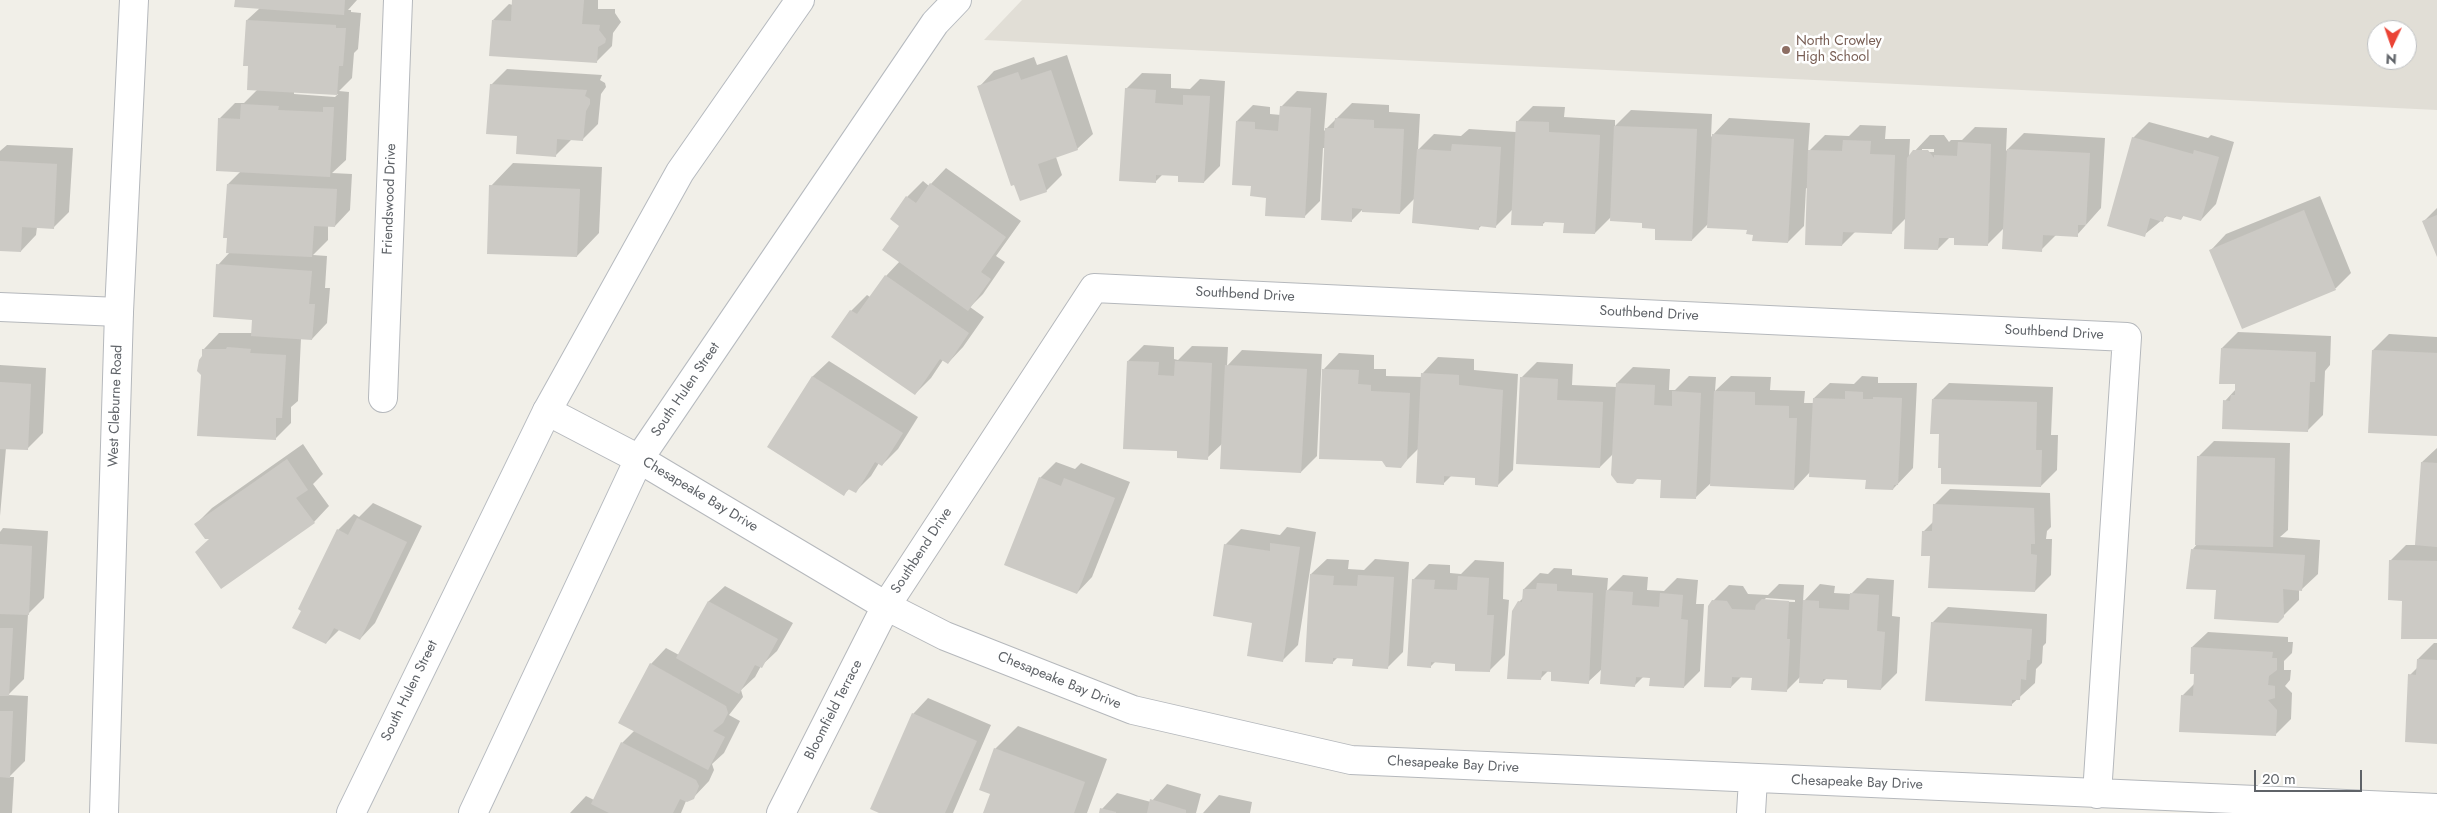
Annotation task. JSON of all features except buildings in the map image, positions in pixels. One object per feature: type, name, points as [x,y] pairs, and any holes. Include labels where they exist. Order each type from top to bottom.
[{"type":"street","name":"West Cleburne Road","points":[[104,813],[119,312],[134,0]]},
{"type":"street","name":"Friendswood Drive","points":[[383,398],[398,0]]},
{"type":"street","name":"South Hulen Street","points":[[351,813],[546,411],[680,172],[800,0]]},
{"type":"street","name":"South Hulen Street","points":[[473,813],[639,459],[929,31],[956,0]]},
{"type":"street","name":"Southbend Drive","points":[[886,606],[1094,288],[2127,337],[2097,794]]},
{"type":"street","points":[[0,307],[119,312]]},
{"type":"street","name":"Chesapeake Bay Drive","points":[[546,411],[639,459],[886,606],[945,636],[1133,710],[1351,760],[2437,808]]},
{"type":"street","name":"Bloomfield Terrace","points":[[781,813],[886,606]]},
{"type":"street","points":[[1751,813],[1753,779]]},
{"type":"shaded area","name":"North Crowley High School","points":[[1022,0],[2437,0],[2437,110],[984,40]]},
{"type":"place","name":"North Crowley High School","points":[[1786,50]]}]
